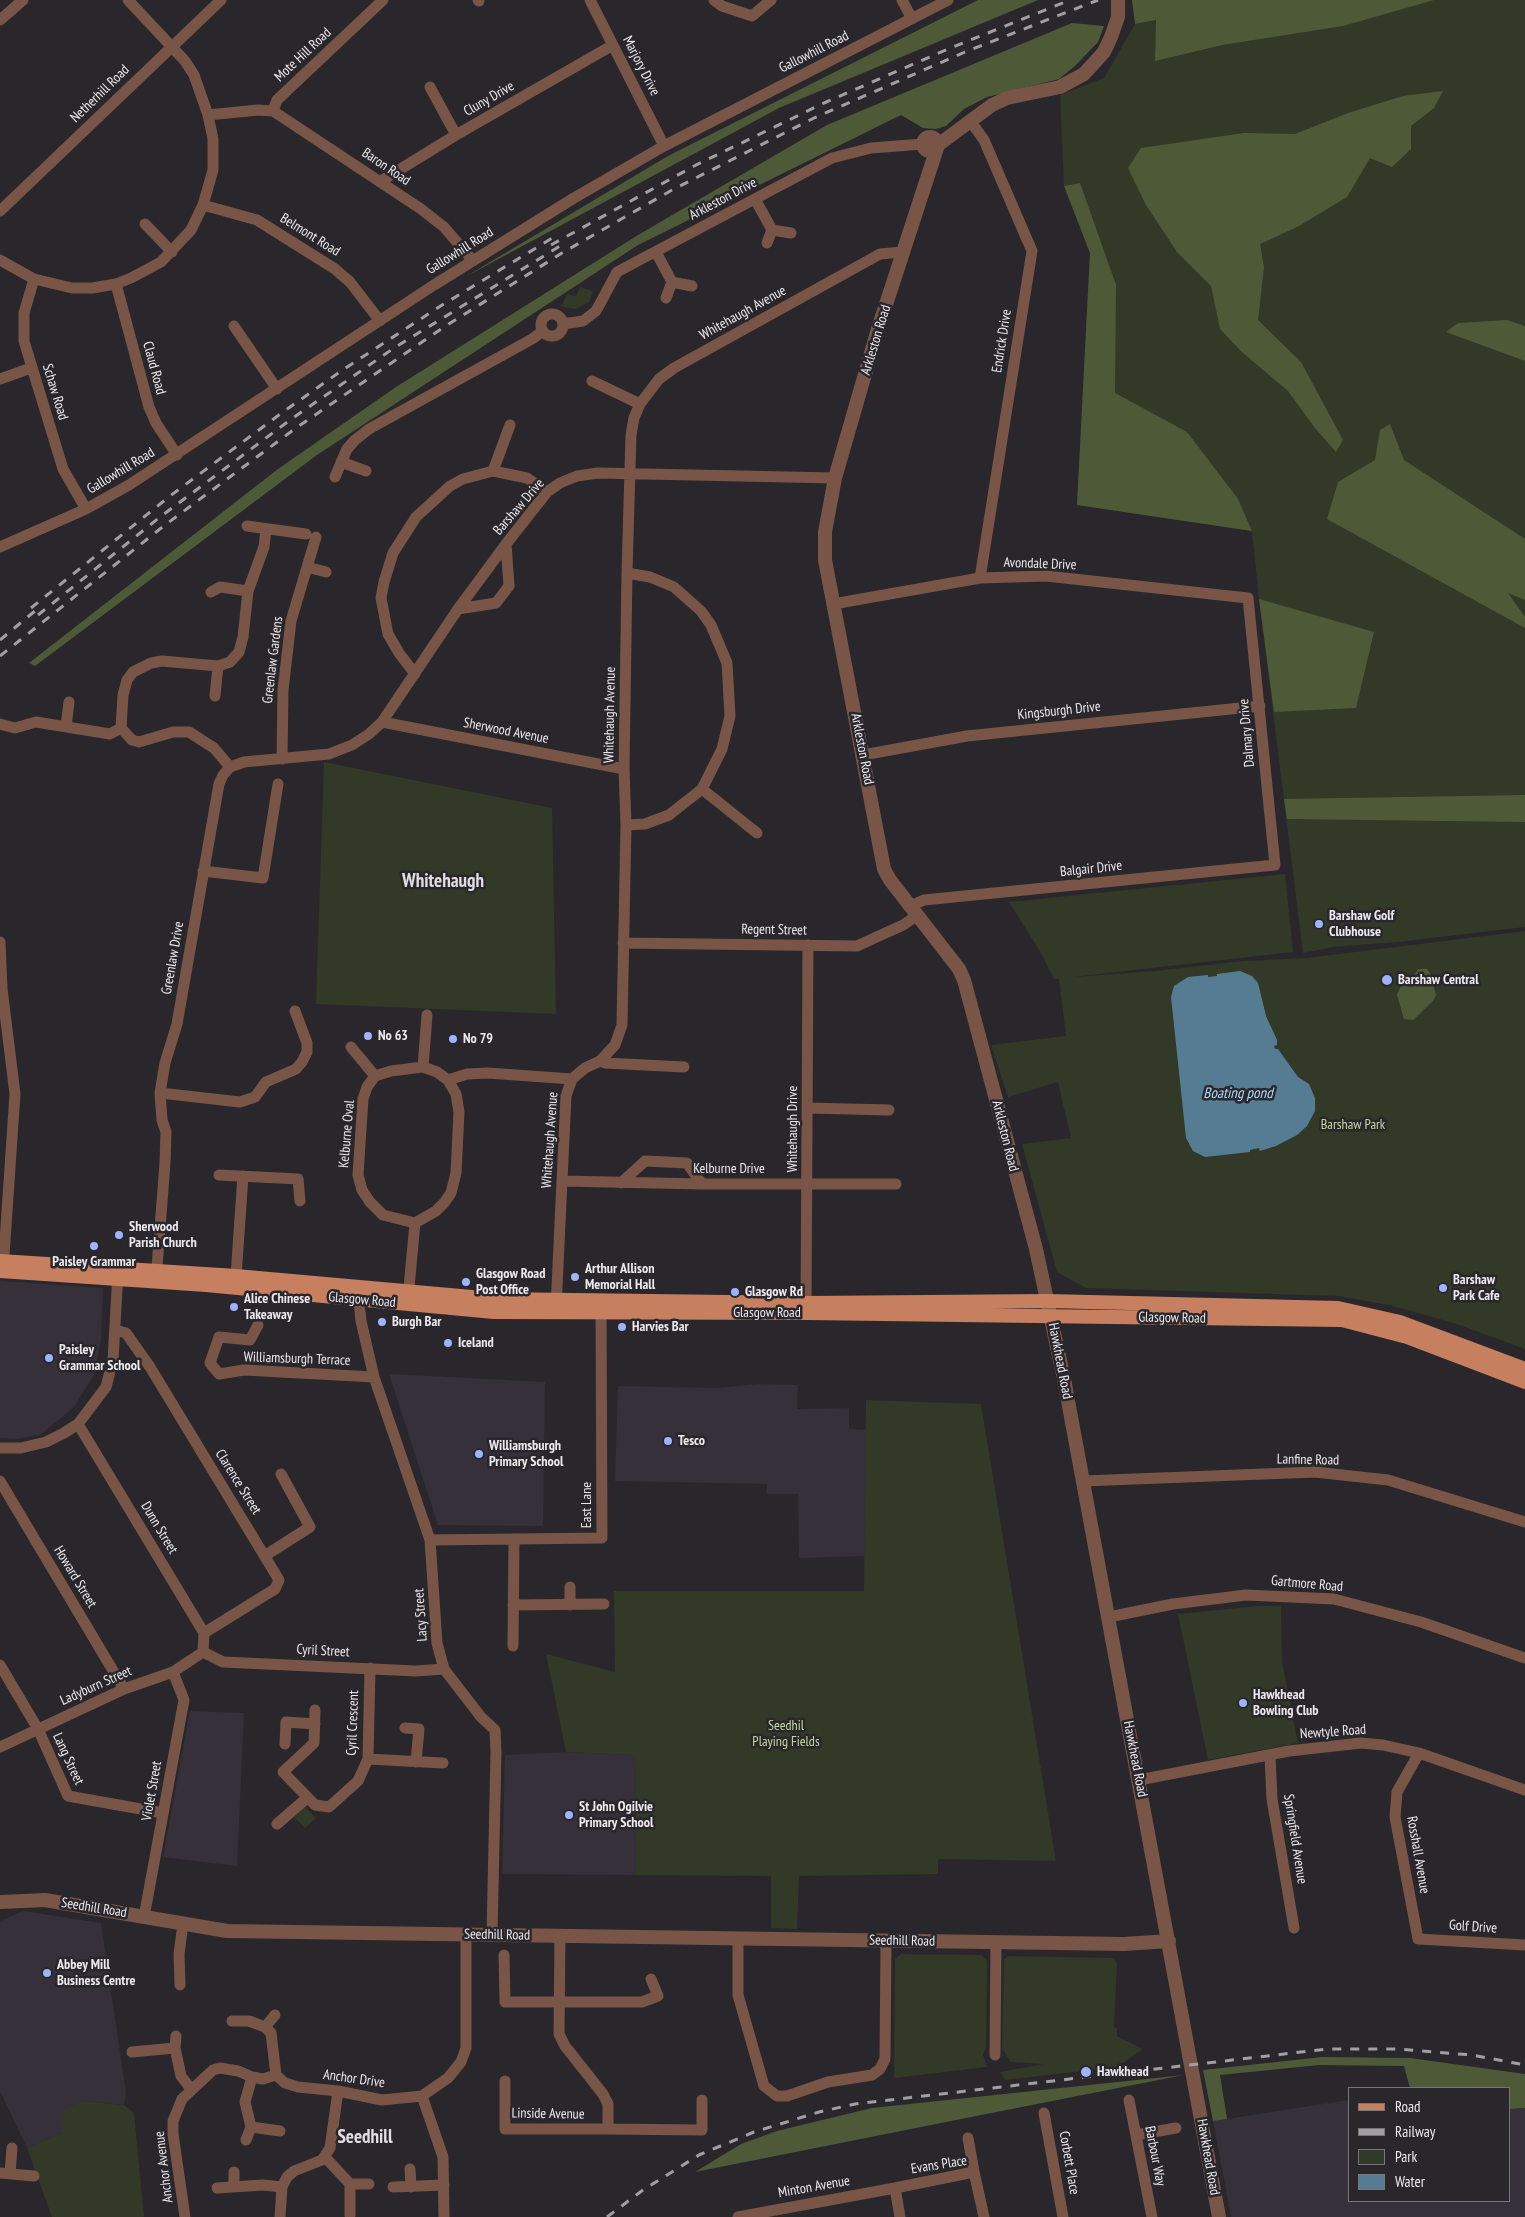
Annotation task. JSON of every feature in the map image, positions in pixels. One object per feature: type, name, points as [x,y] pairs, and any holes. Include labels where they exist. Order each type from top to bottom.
[{"type":"main road","name":"Glasgow Road","points":[[2,1266],[358,1292],[408,1297],[494,1312],[556,1306],[806,1308],[1051,1316],[1342,1320],[1408,1337],[1525,1382]]},
{"type":"main road","name":"Glasgow Road","points":[[157,1276],[236,1276],[358,1292]]},
{"type":"main road","name":"Glasgow Road","points":[[806,1308],[1048,1301],[1338,1308],[1400,1322],[1525,1369]]},
{"type":"street","points":[[0,20],[23,0]]},
{"type":"street","points":[[0,260],[34,279],[72,288],[92,288],[116,284],[161,262],[191,230],[210,188],[214,162],[213,139],[208,115],[194,75],[185,61],[128,0]]},
{"type":"street","name":"Netherhill Road","points":[[0,211],[169,44],[210,0]]},
{"type":"street","name":"Netherhill Road","points":[[0,202],[169,44],[221,0]]},
{"type":"street","name":"Mote Hill Road","points":[[273,111],[277,100],[383,0]]},
{"type":"street","name":"Marjory Drive","points":[[590,0],[664,146]]},
{"type":"street","points":[[714,0],[722,6],[752,16],[771,0]]},
{"type":"street","points":[[902,0],[912,19]]},
{"type":"street","name":"Gallowhill Road","points":[[0,547],[86,509],[177,455],[473,261],[574,198],[664,146],[948,0]]},
{"type":"street","points":[[932,145],[971,122],[982,111],[1007,98],[1060,87],[1084,74],[1104,52],[1118,17],[1118,0]]},
{"type":"street","name":"Cluny Drive","points":[[381,181],[456,135],[614,45]]},
{"type":"street","points":[[430,87],[456,135]]},
{"type":"street","points":[[208,115],[258,110],[273,111]]},
{"type":"street","name":"Baron Road","points":[[273,111],[381,181],[444,227],[473,261]]},
{"type":"street","name":"Endrick Drive","points":[[971,122],[984,140],[1032,251],[980,578]]},
{"type":"street","name":"Arkleston Road","points":[[932,145],[934,163],[927,176],[903,252],[835,478],[825,532],[826,560],[832,604],[884,869],[959,969],[968,992],[1048,1301]]},
{"type":"street","name":"Arkleston Drive","points":[[341,462],[347,449],[369,429],[532,339],[543,331],[542,321],[547,316],[557,316],[563,324],[582,321],[596,311],[617,272],[832,158],[871,148],[932,145]]},
{"type":"street","points":[[754,199],[772,230]]},
{"type":"street","name":"Belmont Road","points":[[203,205],[257,220],[334,268],[350,282],[380,321]]},
{"type":"street","points":[[145,224],[172,252]]},
{"type":"street","points":[[772,230],[791,233]]},
{"type":"street","points":[[766,243],[772,230]]},
{"type":"street","points":[[656,252],[672,282],[666,298]]},
{"type":"street","name":"Whitehaugh Avenue","points":[[556,1306],[566,1096],[572,1078],[585,1068],[600,1061],[615,1045],[622,1024],[626,825],[624,769],[626,573],[631,435],[640,404],[659,379],[674,368],[880,254],[903,252]]},
{"type":"street","name":"Schaw Road","points":[[34,279],[24,313],[24,341],[63,469],[86,509]]},
{"type":"street","points":[[672,282],[692,286]]},
{"type":"street","name":"Claud Road","points":[[116,284],[149,407],[156,423],[177,455]]},
{"type":"street","points":[[234,326],[277,389]]},
{"type":"street","points":[[0,379],[31,368]]},
{"type":"street","points":[[592,381],[640,404]]},
{"type":"street","points":[[493,471],[510,425]]},
{"type":"street","points":[[335,477],[341,462],[366,472]]},
{"type":"street","points":[[415,674],[391,640],[383,614],[381,598],[393,552],[416,517],[439,495],[463,479],[493,471],[527,478],[547,492]]},
{"type":"street","name":"Barshaw Drive","points":[[282,758],[329,754],[352,745],[369,734],[382,722],[458,610],[506,544],[547,492],[560,483],[577,476],[598,473],[835,478]]},
{"type":"street","points":[[247,526],[266,529],[264,547],[248,591],[243,637],[239,652],[230,662],[218,666],[162,661],[151,663],[133,672],[127,680],[123,694],[121,728],[132,740],[139,742],[173,732],[194,734],[214,748],[230,768],[244,762],[282,758]]},
{"type":"street","name":"Greenlaw Gardens","points":[[266,529],[311,536],[307,567],[291,621],[282,697],[282,758]]},
{"type":"street","points":[[458,610],[496,603],[509,586],[506,544]]},
{"type":"street","points":[[307,567],[326,572]]},
{"type":"street","points":[[626,573],[650,577],[674,587],[701,611],[711,626],[727,663],[730,716],[722,750],[702,789],[669,815],[645,824],[626,825]]},
{"type":"street","name":"Avondale Drive","points":[[832,604],[980,578],[1046,576],[1248,598]]},
{"type":"street","points":[[212,592],[220,587],[248,591]]},
{"type":"street","name":"Dalmary Drive","points":[[1248,598],[1275,865]]},
{"type":"street","points":[[215,696],[218,666]]},
{"type":"street","points":[[66,727],[69,702]]},
{"type":"street","name":"Kingsburgh Drive","points":[[863,755],[967,736],[1260,706]]},
{"type":"street","points":[[0,724],[15,728],[36,722],[110,734],[121,728]]},
{"type":"street","name":"Sherwood Avenue","points":[[382,722],[624,769]]},
{"type":"street","name":"Greenlaw Drive","points":[[157,1276],[166,1140],[160,1093],[165,1063],[177,1024],[219,784],[230,768]]},
{"type":"street","points":[[203,872],[263,878],[278,784]]},
{"type":"street","points":[[702,789],[757,832]]},
{"type":"street","name":"Balgair Drive","points":[[914,910],[924,900],[1275,865]]},
{"type":"street","name":"Regent Street","points":[[623,944],[857,946],[903,925],[914,910]]},
{"type":"street","points":[[0,942],[2,989],[15,1094],[2,1266]]},
{"type":"street","name":"Whitehaugh Drive","points":[[806,1308],[808,945]]},
{"type":"street","points":[[160,1093],[240,1102],[255,1097],[266,1082],[296,1069],[307,1052],[307,1043],[295,1010]]},
{"type":"street","points":[[423,1067],[427,1015]]},
{"type":"street","points":[[351,1048],[374,1076],[398,1069],[423,1067],[437,1072],[448,1080],[456,1094],[458,1112],[456,1173],[451,1193],[444,1203],[436,1211],[415,1224],[408,1297]]},
{"type":"street","points":[[600,1061],[605,1063],[684,1067]]},
{"type":"street","points":[[448,1080],[467,1074],[488,1073],[572,1078]]},
{"type":"street","name":"Kelburne Oval","points":[[374,1076],[367,1087],[363,1099],[358,1175],[362,1190],[370,1202],[383,1215],[415,1224]]},
{"type":"street","points":[[808,1108],[889,1110]]},
{"type":"street","points":[[621,1183],[645,1161],[687,1163],[702,1184]]},
{"type":"street","points":[[219,1175],[298,1179],[300,1201]]},
{"type":"street","points":[[236,1276],[243,1176]]},
{"type":"street","name":"Kelburne Drive","points":[[562,1181],[702,1184],[896,1184]]},
{"type":"street","points":[[0,1448],[21,1448],[46,1442],[78,1424],[106,1387],[113,1360],[118,1274]]},
{"type":"street","name":"Lacy Street","points":[[358,1292],[374,1376],[430,1540],[437,1644],[444,1669],[481,1717],[494,1730],[496,1752],[492,1935]]},
{"type":"street","name":"Hawkhead Road","points":[[1048,1301],[1109,1617],[1219,2217]]},
{"type":"street","name":"East Lane","points":[[430,1540],[602,1538],[601,1307]]},
{"type":"street","name":"Williamsburgh Terrace","points":[[258,1324],[250,1340],[219,1337],[210,1363],[219,1374],[244,1370],[374,1376]]},
{"type":"street","name":"Clarence Street","points":[[115,1330],[126,1333],[150,1367],[266,1555],[279,1580],[275,1589],[204,1633]]},
{"type":"street","name":"Dunn Street","points":[[78,1424],[204,1633]]},
{"type":"street","name":"Lanfine Road","points":[[1083,1481],[1314,1472],[1388,1480],[1525,1522]]},
{"type":"street","points":[[266,1555],[310,1527],[280,1474]]},
{"type":"street","name":"Howard Street","points":[[0,1481],[124,1689]]},
{"type":"street","points":[[513,1646],[514,1539]]},
{"type":"street","points":[[570,1587],[570,1604]]},
{"type":"street","name":"Gartmore Road","points":[[1109,1617],[1173,1604],[1246,1595],[1334,1599],[1421,1622],[1525,1658]]},
{"type":"street","points":[[513,1604],[604,1604]]},
{"type":"street","points":[[203,1652],[204,1633]]},
{"type":"street","name":"Ladyburn Street","points":[[0,1747],[124,1689],[172,1672],[203,1652]]},
{"type":"street","name":"Cyril Street","points":[[203,1652],[223,1662],[416,1671],[444,1669]]},
{"type":"street","points":[[0,1665],[38,1729]]},
{"type":"street","name":"Cyril Crescent","points":[[315,1710],[314,1743],[283,1772],[314,1805],[329,1807],[358,1781],[368,1759],[370,1668]]},
{"type":"street","name":"Violet Street","points":[[144,1917],[184,1700],[172,1672]]},
{"type":"street","points":[[284,1744],[286,1722],[315,1724]]},
{"type":"street","points":[[405,1728],[419,1728],[416,1762]]},
{"type":"street","name":"Lang Street","points":[[38,1729],[68,1796],[163,1813]]},
{"type":"street","name":"Newtyle Road","points":[[1139,1780],[1270,1755],[1361,1743],[1383,1745],[1419,1753],[1525,1790]]},
{"type":"street","name":"Rosshall Avenue","points":[[1418,1938],[1395,1817],[1397,1792],[1419,1753]]},
{"type":"street","name":"Springfield Avenue","points":[[1270,1755],[1272,1799],[1294,1928]]},
{"type":"street","points":[[368,1759],[443,1763]]},
{"type":"street","points":[[277,1824],[307,1798]]},
{"type":"street","name":"Seedhill Road","points":[[0,1902],[45,1900],[227,1931],[996,1943],[1124,1944],[1168,1940]]},
{"type":"street","points":[[180,1985],[179,1954],[184,1924]]},
{"type":"street","name":"Anchor Drive","points":[[276,2075],[285,2083],[298,2087],[338,2091],[382,2100],[422,2096],[448,2078],[461,2062],[466,2048],[466,1934]]},
{"type":"street","points":[[560,1936],[559,2034],[565,2046],[603,2094],[608,2104],[608,2129]]},
{"type":"street","name":"Golf Drive","points":[[1418,1938],[1525,1945]]},
{"type":"street","points":[[738,1940],[738,1995],[764,2086],[776,2096],[787,2096],[828,2082],[872,2075],[880,2069],[885,2059],[886,1941]]},
{"type":"street","points":[[995,2055],[996,1943]]},
{"type":"street","points":[[504,1955],[505,2002],[642,2002],[658,1996],[652,1979]]},
{"type":"street","points":[[265,2026],[275,2015]]},
{"type":"street","points":[[232,2021],[249,2021],[265,2026],[271,2034],[276,2075]]},
{"type":"street","points":[[176,2036],[175,2048],[180,2076],[190,2089]]},
{"type":"street","points":[[132,2052],[175,2048]]},
{"type":"street","name":"Anchor Avenue","points":[[185,2217],[173,2134],[173,2121],[182,2099],[190,2089],[209,2076],[213,2070],[220,2068],[238,2071],[263,2079],[276,2075]]},
{"type":"street","points":[[246,2140],[251,2127],[245,2102],[252,2077]]},
{"type":"street","name":"Linside Avenue","points":[[505,2080],[505,2129],[702,2130],[702,2100]]},
{"type":"street","points":[[280,2217],[282,2188],[287,2177],[294,2171],[325,2158],[330,2148],[338,2091]]},
{"type":"street","points":[[422,2096],[443,2157],[444,2217]]},
{"type":"street","name":"Barbour Way","points":[[1129,2100],[1152,2217]]},
{"type":"street","name":"Corbett Place","points":[[1044,2113],[1063,2217]]},
{"type":"street","points":[[251,2127],[280,2131]]},
{"type":"street","points":[[1136,2135],[1176,2128]]},
{"type":"street","points":[[968,2138],[974,2172]]},
{"type":"street","points":[[12,2148],[5,2174],[34,2176]]},
{"type":"street","points":[[325,2158],[350,2184],[350,2215]]},
{"type":"street","points":[[410,2169],[411,2187]]},
{"type":"street","points":[[234,2172],[234,2185]]},
{"type":"street","name":"Evans Place","points":[[900,2217],[895,2188],[974,2172],[984,2217]]},
{"type":"street","points":[[350,2184],[368,2184]]},
{"type":"street","points":[[217,2188],[234,2185],[263,2185],[282,2188]]},
{"type":"street","points":[[393,2187],[444,2185]]},
{"type":"street","name":"Minton Avenue","points":[[738,2217],[795,2212],[895,2188]]},
{"type":"shaded area","name":"Paisley Grammar School","points":[[0,1281],[103,1288],[101,1340],[94,1375],[74,1407],[40,1435],[17,1439],[0,1438]]},
{"type":"shaded area","name":"Williamsburgh Primary School","points":[[389,1374],[545,1382],[543,1526],[438,1525]]},
{"type":"shaded area","points":[[758,1384],[798,1385],[797,1409],[849,1408],[849,1429],[866,1430],[865,1556],[799,1558],[798,1494],[767,1494],[767,1484],[615,1481],[618,1386],[718,1388]]},
{"type":"shaded area","points":[[190,1711],[244,1713],[237,1866],[163,1857]]},
{"type":"shaded area","name":"St John Ogilvie Primary School","points":[[566,1752],[635,1755],[636,1875],[502,1874],[505,1755]]},
{"type":"shaded area","points":[[23,1911],[101,1923],[126,2093],[124,2105],[84,2101],[62,2133],[27,2148],[0,2091],[0,1921]]},
{"type":"shaded area","points":[[1348,2100],[1348,2202],[1510,2202],[1510,2109],[1525,2108],[1525,2217],[1231,2217],[1213,2121]]},
{"type":"green space","points":[[978,0],[1038,0],[779,108],[465,277],[668,156]]},
{"type":"green space","points":[[1132,0],[1434,0],[1343,26],[1222,45],[1155,61],[1156,20],[1135,24]]},
{"type":"green space","points":[[1364,0],[1525,0],[1525,927],[1398,942],[1333,947],[1303,953],[1252,531],[1077,505],[1090,253],[1064,186],[1060,95],[1104,78],[1135,24],[1157,20],[1155,49]]},
{"type":"green space","points":[[1072,23],[1104,26],[1098,42],[1075,66],[1059,79],[987,97],[964,109],[946,126],[936,129],[923,128],[901,115],[638,245],[317,455],[35,666],[29,663],[278,469],[396,387],[638,235],[827,125]]},
{"type":"green space","points":[[1443,91],[1434,108],[1411,126],[1411,149],[1392,167],[1370,158],[1347,197],[1299,226],[1260,244],[1264,267],[1258,320],[1301,362],[1343,440],[1336,452],[1315,428],[1288,391],[1242,352],[1220,329],[1211,286],[1177,252],[1146,205],[1128,168],[1141,148],[1244,133],[1295,134],[1348,113],[1403,96]]},
{"type":"green space","points":[[1080,183],[1116,285],[1115,393],[1187,432],[1238,499],[1252,531],[1077,505],[1090,253],[1064,186]]},
{"type":"green space","points":[[580,287],[593,291],[589,302],[576,309],[561,307],[567,294],[576,296]]},
{"type":"green space","points":[[1507,320],[1525,326],[1525,361],[1446,332],[1458,323]]},
{"type":"green space","points":[[1390,424],[1404,460],[1525,539],[1525,600],[1508,593],[1525,617],[1525,628],[1327,519],[1338,482],[1375,460],[1380,430]]},
{"type":"green space","points":[[1259,599],[1374,632],[1356,708],[1274,712]]},
{"type":"green space","points":[[324,762],[552,808],[556,1014],[316,1004]]},
{"type":"green space","points":[[1525,795],[1525,822],[1287,819],[1284,799]]},
{"type":"green space","name":"Barshaw Park","points":[[1285,874],[1293,952],[1073,977],[1155,971],[1243,961],[1306,958],[1525,931],[1525,1349],[1457,1324],[1389,1305],[1337,1296],[1086,1288],[1057,1272],[1022,1144],[1071,1138],[1058,1082],[1008,1097],[991,1045],[1066,1036],[1059,979],[1054,979],[1041,953],[1009,902]]},
{"type":"green space","points":[[1418,969],[1427,969],[1430,973],[1436,995],[1433,1001],[1413,1020],[1404,1019],[1397,995],[1402,983],[1414,976]]},
{"type":"green space","name":"Seedhil Playing Fields","points":[[866,1400],[981,1404],[1056,1861],[938,1859],[938,1874],[799,1876],[797,1929],[771,1928],[771,1876],[636,1875],[635,1755],[566,1752],[546,1654],[615,1672],[614,1591],[864,1591]]},
{"type":"green space","name":"Hawkhead Bowling Club","points":[[1258,1606],[1281,1606],[1282,1662],[1298,1743],[1208,1760],[1178,1614]]},
{"type":"green space","points":[[305,1807],[316,1818],[305,1828],[294,1817]]},
{"type":"green space","points":[[901,1954],[981,1955],[987,1961],[986,2047],[983,2055],[987,2067],[894,2078],[895,1959]]},
{"type":"green space","points":[[1009,1956],[1114,1958],[1117,1963],[1114,2027],[1117,2028],[1117,2036],[1143,2049],[1117,2067],[1005,2080],[1000,2072],[1043,2064],[1011,2062],[1002,2049],[1004,1959]]},
{"type":"green space","points":[[1322,2057],[1410,2058],[1525,2074],[1525,2108],[1510,2109],[1510,2087],[1410,2087],[1404,2066],[1319,2065],[1220,2075],[1227,2119],[1213,2121],[1203,2070]]},
{"type":"green space","points":[[1184,2075],[695,2172],[741,2144],[777,2131],[872,2108]]},
{"type":"green space","points":[[84,2101],[124,2105],[134,2113],[144,2217],[52,2217],[27,2148],[62,2133],[64,2109]]},
{"type":"water","name":"Boating pond","points":[[1240,971],[1252,976],[1258,983],[1266,1016],[1277,1040],[1277,1045],[1274,1046],[1275,1049],[1278,1049],[1298,1077],[1309,1084],[1315,1098],[1315,1111],[1307,1126],[1297,1135],[1276,1146],[1260,1151],[1259,1148],[1250,1150],[1250,1152],[1205,1157],[1193,1151],[1186,1138],[1171,997],[1174,986],[1188,977],[1217,976],[1217,974]]},
{"type":"railway","points":[[551,245],[696,165],[824,103],[948,49],[1070,0]]},
{"type":"railway","points":[[0,656],[165,525],[296,428],[444,327],[562,253],[672,190],[814,118],[965,52],[1098,0]]},
{"type":"railway","points":[[31,608],[170,496],[283,412],[341,371],[439,307],[554,237]]},
{"type":"railway","points":[[38,615],[160,517],[290,420],[394,348],[560,246]]},
{"type":"railway","points":[[0,640],[41,606]]},
{"type":"railway","points":[[607,2217],[643,2190],[699,2155],[754,2132],[819,2112],[855,2104],[1327,2049],[1397,2049],[1472,2055],[1525,2065]]},
{"type":"place","name":"Barshaw Golf Clubhouse","points":[[1319,924]]},
{"type":"place","name":"Barshaw Central","points":[[1387,980]]},
{"type":"place","name":"No 63","points":[[368,1036]]},
{"type":"place","name":"No 79","points":[[453,1039]]},
{"type":"place","name":"Sherwood Parish Church","points":[[119,1235]]},
{"type":"place","name":"Paisley Grammar","points":[[94,1246]]},
{"type":"place","name":"Arthur Allison Memorial Hall","points":[[575,1277]]},
{"type":"place","name":"Glasgow Road Post Office","points":[[466,1282]]},
{"type":"place","name":"Barshaw Park Cafe","points":[[1443,1288]]},
{"type":"place","name":"Glasgow Rd","points":[[735,1292]]},
{"type":"place","name":"Alice Chinese Takeaway","points":[[234,1307]]},
{"type":"place","name":"Burgh Bar","points":[[382,1322]]},
{"type":"place","name":"Harvies Bar","points":[[622,1327]]},
{"type":"place","name":"Iceland","points":[[448,1343]]},
{"type":"place","name":"Paisley Grammar School","points":[[49,1358]]},
{"type":"place","name":"Tesco","points":[[668,1441]]},
{"type":"place","name":"Williamsburgh Primary School","points":[[479,1454]]},
{"type":"place","name":"Hawkhead Bowling Club","points":[[1243,1703]]},
{"type":"place","name":"St John Ogilvie Primary School","points":[[569,1815]]},
{"type":"place","name":"Abbey Mill Business Centre","points":[[47,1973]]},
{"type":"place","name":"Hawkhead","points":[[1086,2072]]},
{"type":"district","name":"Whitehaugh","points":[[443,882]]},
{"type":"district","name":"Seedhill","points":[[365,2138]]}]
